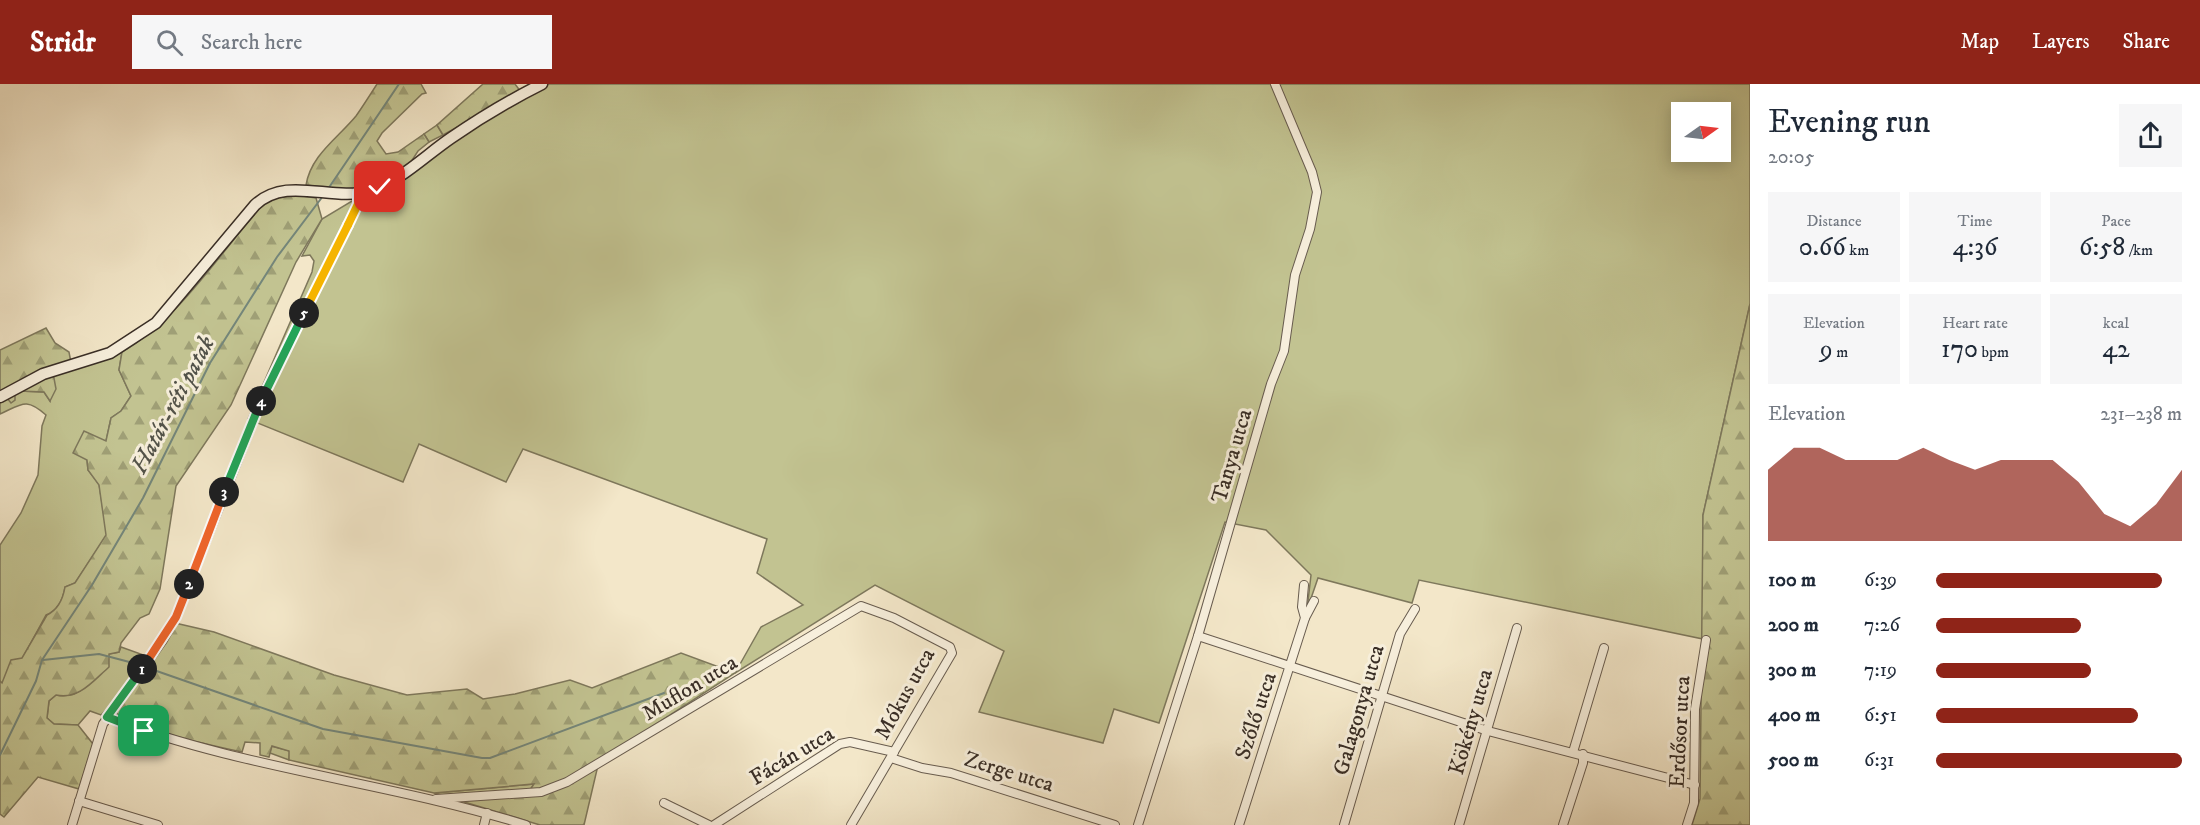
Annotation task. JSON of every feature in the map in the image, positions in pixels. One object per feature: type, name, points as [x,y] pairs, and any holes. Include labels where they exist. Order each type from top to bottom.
[{"type":"street","points":[[0,397],[43,374],[110,353],[156,323],[255,205],[269,193],[291,190],[358,193],[380,187],[478,119],[542,84]]},
{"type":"street","name":"Tanya utca","points":[[1138,825],[1198,636],[1271,384],[1284,351],[1295,275],[1310,229],[1317,192],[1312,172],[1275,84]]},
{"type":"street","points":[[72,825],[103,724],[163,640],[176,617],[265,391],[358,204],[358,193]]},
{"type":"street","name":"Szőlő utca","points":[[1304,585],[1302,607],[1305,618]]},
{"type":"street","name":"Szőlő utca","points":[[1239,825],[1305,618],[1314,601]]},
{"type":"street","name":"Muflon utca","points":[[436,799],[540,792],[567,782],[861,606],[894,618],[950,647]]},
{"type":"street","name":"Galagonya utca","points":[[1344,825],[1400,634],[1415,609]]},
{"type":"street","name":"Kökény utca","points":[[1459,825],[1517,628]]},
{"type":"street","points":[[1198,636],[1488,731],[1695,785]]},
{"type":"street","name":"Erdősor utca","points":[[1687,825],[1694,803],[1695,710],[1706,640]]},
{"type":"street","name":"Mókus utca","points":[[851,825],[952,653],[950,647]]},
{"type":"street","points":[[1573,752],[1604,648]]},
{"type":"street","name":"Muflon utca","points":[[107,717],[183,743],[436,799],[526,825]]},
{"type":"street","name":"Fácán utca","points":[[714,825],[840,744],[850,742],[892,755]]},
{"type":"street","points":[[1563,825],[1583,763],[1583,754]]},
{"type":"street","name":"Zerge utca","points":[[892,755],[922,768],[951,773],[1115,825]]},
{"type":"street","points":[[80,801],[158,825]]},
{"type":"street","points":[[664,803],[710,825]]},
{"type":"street","points":[[484,825],[488,813]]},
{"type":"green space","points":[[377,84],[421,84],[426,93],[422,94],[382,133],[377,141],[386,154],[398,152],[424,134],[429,142],[418,151],[407,168],[371,190],[346,190],[306,185],[319,156],[356,116]]},
{"type":"green space","points":[[483,84],[515,84],[521,92],[443,135],[437,125]]},
{"type":"green space","points":[[547,84],[1750,84],[1750,304],[1703,515],[1703,639],[1419,580],[1412,603],[1318,578],[1307,610],[1311,575],[1266,530],[1225,522],[1159,723],[1114,709],[1103,743],[979,712],[1004,651],[875,585],[735,673],[761,627],[803,605],[757,573],[767,539],[523,449],[506,482],[419,444],[403,482],[248,419],[312,272],[314,261],[310,255],[302,256],[322,219]]},
{"type":"green space","points":[[437,125],[443,135],[429,142],[424,134]]},
{"type":"green space","points":[[289,194],[316,198],[322,219],[296,262],[231,405],[176,486],[160,589],[149,614],[140,618],[121,643],[119,652],[109,654],[109,667],[91,683],[72,695],[56,695],[49,701],[47,718],[54,724],[78,725],[93,744],[79,789],[38,777],[4,817],[0,814],[0,681],[2,683],[11,660],[22,658],[47,615],[59,604],[65,587],[75,583],[106,535],[99,485],[88,470],[87,460],[73,453],[84,431],[106,441],[111,418],[121,411],[131,396],[119,370],[122,352],[143,338],[182,302],[268,199]]},
{"type":"green space","points":[[1750,304],[1750,825],[1692,825],[1700,799],[1703,515]]},
{"type":"green space","points":[[46,328],[55,343],[69,352],[72,368],[53,373],[56,389],[50,401],[44,392],[19,391],[11,403],[7,398],[0,402],[0,350]]},
{"type":"green space","points":[[122,352],[119,370],[131,396],[121,411],[111,418],[106,441],[87,460],[88,470],[99,484],[107,535],[75,583],[65,587],[59,604],[46,615],[22,659],[10,666],[2,684],[0,681],[0,545],[21,513],[38,475],[42,426],[46,415],[28,404],[19,405],[0,414],[0,402],[19,391],[44,392],[50,401],[53,373],[107,359]]},
{"type":"green space","points":[[175,623],[214,632],[334,675],[407,695],[467,689],[483,699],[515,694],[570,680],[592,688],[681,653],[735,673],[599,761],[584,825],[540,825],[451,798],[530,790],[534,784],[434,793],[289,760],[289,751],[272,746],[269,757],[260,755],[260,743],[245,742],[242,752],[192,740],[144,726],[113,712]]},
{"type":"green space","points":[[121,647],[152,658],[113,712],[105,711],[101,715],[90,711],[78,725],[54,724],[47,718],[49,701],[56,695],[74,694],[88,685],[109,654],[119,652]]},
{"type":"green space","points":[[271,746],[290,751],[289,760],[270,753]]},
{"type":"green space","points":[[534,784],[530,790],[451,798],[434,793]]},
{"type":"waterway","name":"Határ-réti patak","points":[[328,189],[399,84]]},
{"type":"waterway","name":"Határ-réti patak","points":[[0,755],[36,681],[42,660],[92,585],[143,498],[210,363],[277,257],[323,196]]},
{"type":"waterway","points":[[43,660],[99,654],[137,664]]},
{"type":"waterway","points":[[148,668],[323,729],[482,758],[490,758],[664,693]]},
{"type":"route","points":[[144,731],[107,717],[163,640],[176,617],[265,391],[358,204],[358,193],[380,187]]}]
